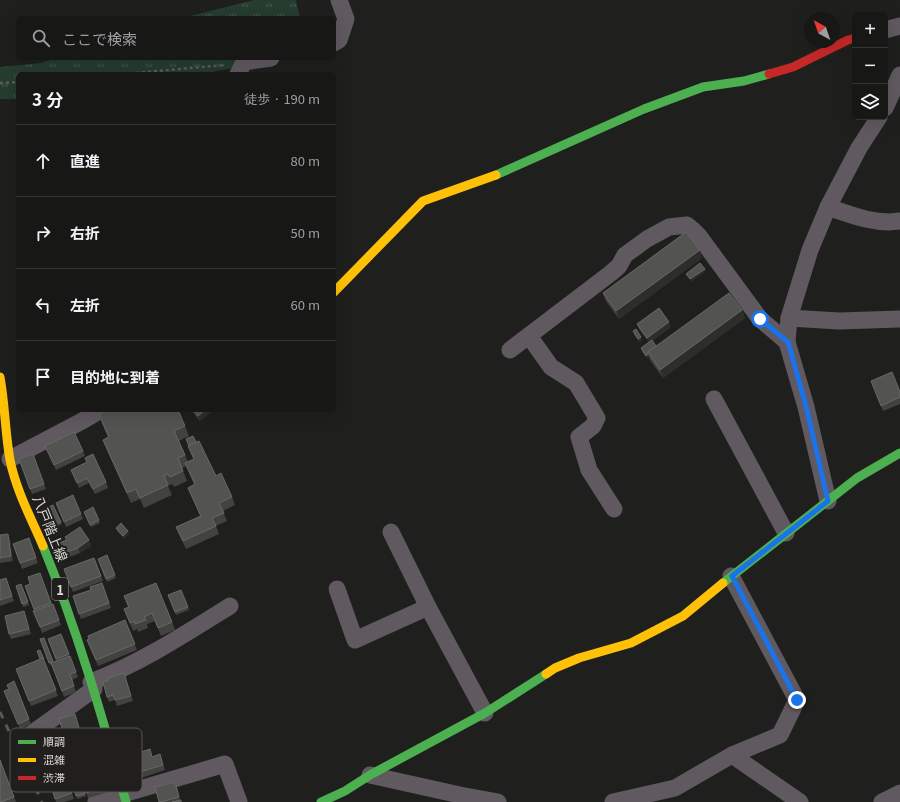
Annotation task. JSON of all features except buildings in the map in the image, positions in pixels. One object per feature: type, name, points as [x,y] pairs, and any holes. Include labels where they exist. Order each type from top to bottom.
[{"type":"street","points":[[336,42],[339,40],[346,19],[339,0]]},
{"type":"street","points":[[888,29],[900,26]]},
{"type":"street","points":[[336,290],[423,201],[493,176],[651,106],[703,87],[744,81],[793,67],[852,39]]},
{"type":"street","points":[[241,68],[265,60]]},
{"type":"street","points":[[888,102],[900,76]]},
{"type":"street","points":[[828,501],[806,406],[788,342],[789,318],[810,250],[828,207],[859,148],[878,120]]},
{"type":"street","points":[[828,207],[865,219],[889,222],[900,221]]},
{"type":"street","points":[[510,350],[611,273],[619,266],[625,255],[647,239],[669,228],[686,225],[699,236],[760,319],[788,342]]},
{"type":"street","points":[[789,318],[839,321],[900,319]]},
{"type":"street","points":[[529,336],[551,367],[576,383],[597,418],[593,426],[579,437],[589,470],[614,509]]},
{"type":"street","name":"八戸階上線","points":[[0,377],[4,399],[10,459],[16,480],[54,573],[92,686],[104,728]]},
{"type":"street","points":[[714,399],[786,533]]},
{"type":"street","points":[[10,459],[98,412]]},
{"type":"street","points":[[322,802],[346,791],[370,775],[485,713],[555,668],[579,658],[631,643],[683,616],[857,478],[900,453]]},
{"type":"street","points":[[391,532],[428,607],[485,713]]},
{"type":"street","points":[[613,802],[675,788],[732,755],[780,735],[797,700],[732,576]]},
{"type":"street","points":[[337,589],[355,640],[428,607]]},
{"type":"street","points":[[38,728],[92,686],[161,649],[230,606]]},
{"type":"street","points":[[732,755],[800,802]]},
{"type":"street","points":[[142,792],[225,764],[240,802]]},
{"type":"street","points":[[370,775],[498,802]]},
{"type":"street","points":[[96,802],[124,798],[142,792]]},
{"type":"street","points":[[882,802],[900,793]]},
{"type":"path","points":[[152,72],[208,68],[241,68]]},
{"type":"path","points":[[0,84],[16,82]]},
{"type":"green space","points":[[254,0],[296,0],[300,16],[190,16]]},
{"type":"green space","points":[[50,60],[244,60],[237,67],[212,72],[16,72],[16,99],[0,99],[0,67],[41,63]]},
{"type":"railway","points":[[0,712],[10,733]]},
{"type":"railway","points":[[37,792],[42,802]]},
{"type":"traffic: fast","points":[[496,175],[644,109],[703,87],[744,81],[769,74]]},
{"type":"traffic: fast","points":[[723,583],[857,478],[900,453]]},
{"type":"traffic: fast","points":[[43,546],[78,641],[105,728]]},
{"type":"traffic: fast","points":[[321,802],[345,791],[370,775],[485,713],[546,674]]},
{"type":"traffic: fast","points":[[123,792],[126,802]]},
{"type":"traffic: slow","points":[[336,290],[423,201],[496,175]]},
{"type":"traffic: slow","points":[[0,377],[10,460],[24,504],[43,546]]},
{"type":"traffic: slow","points":[[546,674],[555,668],[579,658],[631,643],[683,616],[723,583]]},
{"type":"traffic: jam","points":[[769,74],[793,67],[852,39]]},
{"type":"route","points":[[760,319],[788,342],[806,406],[828,501],[732,576],[797,700]]}]
